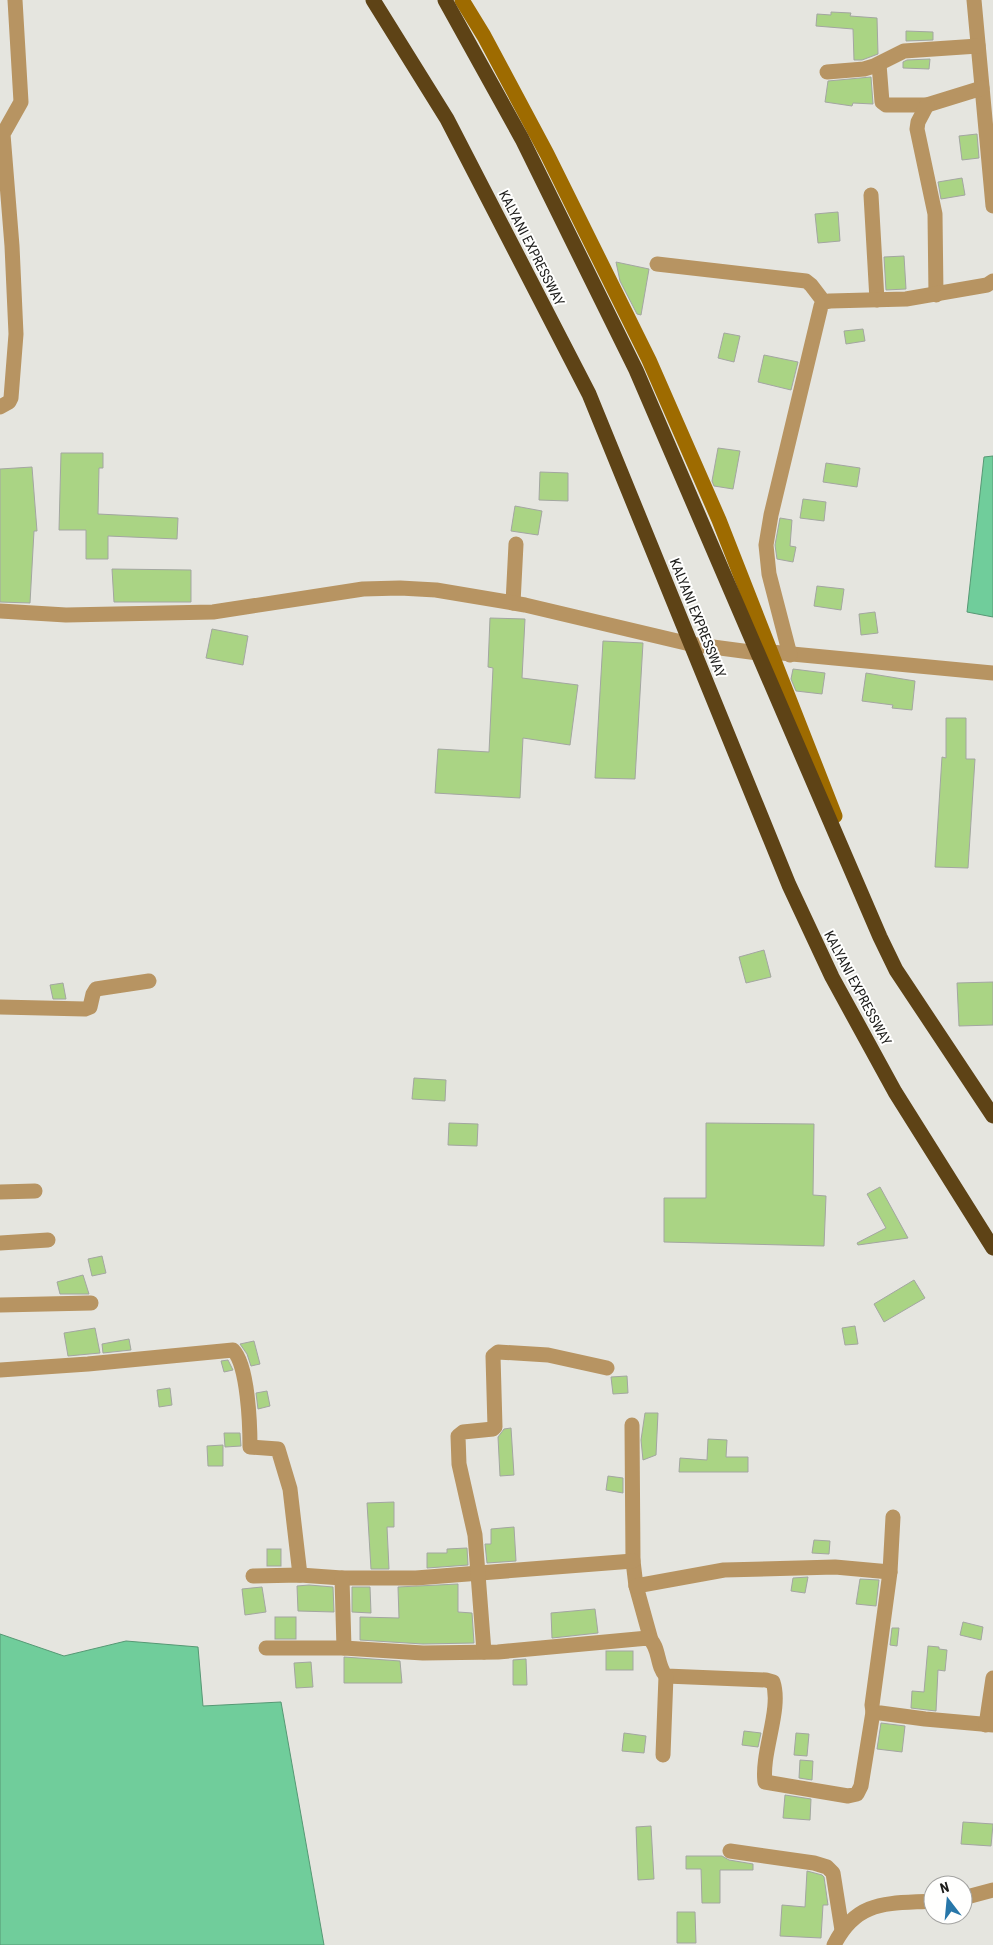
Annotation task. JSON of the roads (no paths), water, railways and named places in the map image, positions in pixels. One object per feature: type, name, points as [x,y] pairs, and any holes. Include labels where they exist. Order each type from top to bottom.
[{"type":"highway","name":"KALYANI EXPRESSWAY","points":[[373,0],[447,119],[589,394],[789,885],[832,977],[895,1092],[993,1248]]},
{"type":"highway","points":[[445,0],[522,139],[636,370],[764,653],[880,937],[896,970],[993,1116]]},
{"type":"street","points":[[0,407],[9,402],[11,398],[16,334],[12,246],[3,134],[20,102],[15,0]]},
{"type":"street","points":[[462,0],[484,36],[547,154],[649,360],[719,520],[764,653]]},
{"type":"street","points":[[974,0],[993,206]]},
{"type":"street","points":[[827,72],[864,69],[879,64],[904,51],[978,46]]},
{"type":"street","points":[[879,64],[882,102],[884,104],[927,105],[982,88]]},
{"type":"street","points":[[927,105],[918,122],[917,129],[935,214],[936,295]]},
{"type":"street","points":[[870,195],[877,300]]},
{"type":"street","points":[[657,264],[806,281],[812,285],[824,302]]},
{"type":"street","points":[[824,302],[906,299],[987,285],[993,281]]},
{"type":"street","points":[[790,655],[769,574],[766,545],[771,515],[819,311],[824,302]]},
{"type":"street","points":[[513,603],[516,544]]},
{"type":"street","points":[[0,611],[66,615],[213,612],[363,589],[400,588],[436,590],[513,603],[690,644],[764,653],[993,673]]},
{"type":"street","points":[[0,1007],[85,1009],[90,1007],[92,994],[96,989],[149,981]]},
{"type":"street","points":[[0,1192],[35,1191]]},
{"type":"street","points":[[0,1243],[48,1240]]},
{"type":"street","points":[[0,1305],[90,1303]]},
{"type":"street","points":[[0,1370],[88,1364],[232,1350],[238,1358],[247,1396],[250,1447],[278,1449],[283,1465],[290,1489],[300,1575]]},
{"type":"street","points":[[484,1652],[474,1529],[458,1458],[458,1436],[463,1432],[493,1429],[495,1427],[493,1393],[495,1354],[502,1351],[548,1355],[607,1368]]},
{"type":"street","points":[[632,1424],[633,1561],[636,1586],[662,1672],[666,1676],[766,1680],[773,1682],[774,1696],[764,1779],[766,1782],[848,1796],[857,1794],[861,1786],[874,1712],[872,1705],[890,1572],[893,1517]]},
{"type":"street","points":[[253,1576],[300,1575],[342,1578],[416,1578],[633,1561]]},
{"type":"street","points":[[636,1586],[724,1570],[835,1567],[890,1572]]},
{"type":"street","points":[[342,1578],[344,1648]]},
{"type":"street","points":[[266,1648],[344,1648],[423,1653],[484,1652],[644,1638],[651,1640]]},
{"type":"street","points":[[663,1755],[666,1676]]},
{"type":"street","points":[[874,1712],[990,1725],[993,1678]]},
{"type":"street","points":[[730,1851],[814,1863],[827,1867],[833,1873],[842,1930]]},
{"type":"street","points":[[973,1895],[993,1890]]},
{"type":"street","points":[[834,1945],[842,1930],[852,1918],[868,1908],[923,1902]]}]
